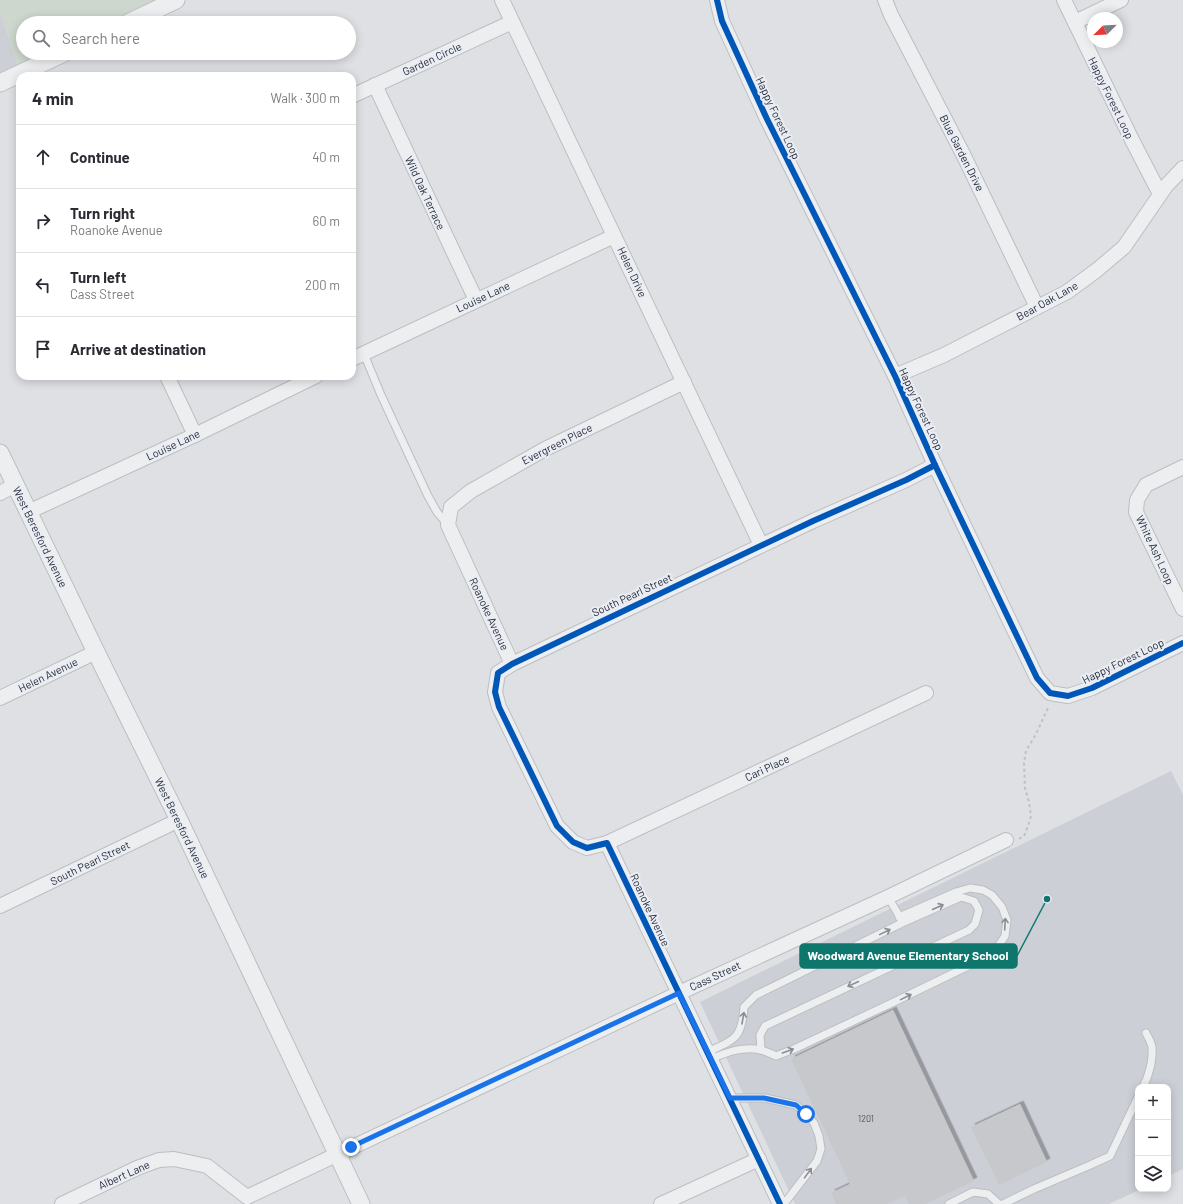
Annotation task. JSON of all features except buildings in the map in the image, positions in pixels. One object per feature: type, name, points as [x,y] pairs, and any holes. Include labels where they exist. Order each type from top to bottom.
[{"type":"street","points":[[143,16],[176,0]]},
{"type":"street","name":"Helen Drive","points":[[502,0],[761,545]]},
{"type":"street","name":"Happy Forest Loop","points":[[717,0],[722,21],[767,119],[895,376],[1037,678],[1050,693],[1068,696],[1092,688],[1183,643]]},
{"type":"street","name":"Blue Garden Drive","points":[[885,0],[963,154],[1037,307]]},
{"type":"street","name":"Happy Forest Loop","points":[[1064,0],[1129,135],[1160,194]]},
{"type":"street","points":[[1075,22],[1121,0]]},
{"type":"street","name":"Garden Circle","points":[[356,94],[512,22]]},
{"type":"street","points":[[26,72],[50,60]]},
{"type":"street","points":[[0,83],[16,76]]},
{"type":"street","name":"Wild Oak Terrace","points":[[375,86],[476,300]]},
{"type":"street","name":"Bear Oak Lane","points":[[895,376],[944,355],[1067,292],[1097,270],[1124,247],[1160,194],[1183,168]]},
{"type":"street","name":"Louise Lane","points":[[358,356],[614,236]]},
{"type":"street","points":[[169,380],[195,435]]},
{"type":"street","name":"Louise Lane","points":[[28,512],[195,435],[308,380]]},
{"type":"street","name":"Evergreen Place","points":[[448,525],[451,507],[471,491],[544,449],[684,382]]},
{"type":"street","name":"West Beresford Avenue","points":[[0,453],[179,820],[361,1204]]},
{"type":"street","name":"South Pearl Street","points":[[512,664],[812,521],[906,480],[936,464]]},
{"type":"street","name":"White Ash Loop","points":[[1183,467],[1146,485],[1137,500],[1136,512],[1183,609]]},
{"type":"street","points":[[0,493],[15,485]]},
{"type":"street","name":"Roanoke Avenue","points":[[448,525],[512,664],[498,673],[495,692],[499,707],[557,826],[574,842],[587,848],[607,843],[780,1204]]},
{"type":"street","name":"Helen Avenue","points":[[0,698],[96,652]]},
{"type":"street","name":"Cari Place","points":[[607,843],[926,693]]},
{"type":"street","name":"South Pearl Street","points":[[0,906],[179,820]]},
{"type":"street","name":"Cass Street","points":[[337,1154],[679,993],[888,897],[1006,840]]},
{"type":"street","name":"Albert Lane","points":[[62,1204],[137,1168],[159,1160],[174,1159],[207,1166],[247,1200],[337,1154]]},
{"type":"street","points":[[661,1204],[759,1159]]},
{"type":"lane","points":[[358,356],[381,395],[428,496],[437,512],[448,525]]},
{"type":"lane","points":[[970,888],[983,890],[992,895],[1002,907],[1006,920],[1004,936],[993,954],[892,1003],[776,1056],[761,1050],[738,1049],[709,1056],[730,1042],[740,1033],[744,1019],[744,1007],[756,995],[956,892],[970,888]]},
{"type":"lane","points":[[888,897],[901,920]]},
{"type":"lane","points":[[761,1050],[760,1035],[765,1026],[969,930],[975,924],[979,910],[974,901],[961,898],[901,920]]},
{"type":"lane","points":[[1144,1084],[1152,1061],[1152,1046],[1146,1033]]},
{"type":"lane","points":[[730,1098],[764,1098],[796,1105],[814,1124],[819,1136],[821,1149],[817,1161],[784,1204]]},
{"type":"lane","points":[[1003,1204],[1110,1156],[1135,1104]]},
{"type":"lane","points":[[949,1204],[973,1192],[988,1194],[999,1204]]},
{"type":"path","points":[[1006,840],[1016,840],[1024,836],[1028,826],[1031,816],[1025,788],[1024,762],[1026,751],[1050,706]]},
{"type":"shaded area","points":[[0,0],[162,0],[128,16],[16,16],[16,60],[34,60],[18,67],[0,11]]},
{"type":"shaded area","points":[[0,11],[18,67],[0,76]]},
{"type":"shaded area","points":[[1171,771],[1183,795],[1183,1169],[1171,1175],[1171,1084],[1135,1084],[1135,1192],[1109,1204],[795,1204],[700,1002]]},
{"type":"cycle path","points":[[717,0],[722,21],[767,119],[895,376],[935,465],[1037,678],[1050,693],[1068,696],[1092,688],[1183,643]]},
{"type":"cycle path","points":[[780,1204],[607,843],[587,848],[573,842],[557,826],[499,707],[495,692],[498,673],[512,664],[813,521],[906,480],[935,465]]},
{"type":"place","name":"Woodward Avenue Elementary School","points":[[1047,899]]},
{"type":"route","points":[[351,1147],[679,993],[730,1098],[764,1098],[796,1105],[806,1114]]}]
